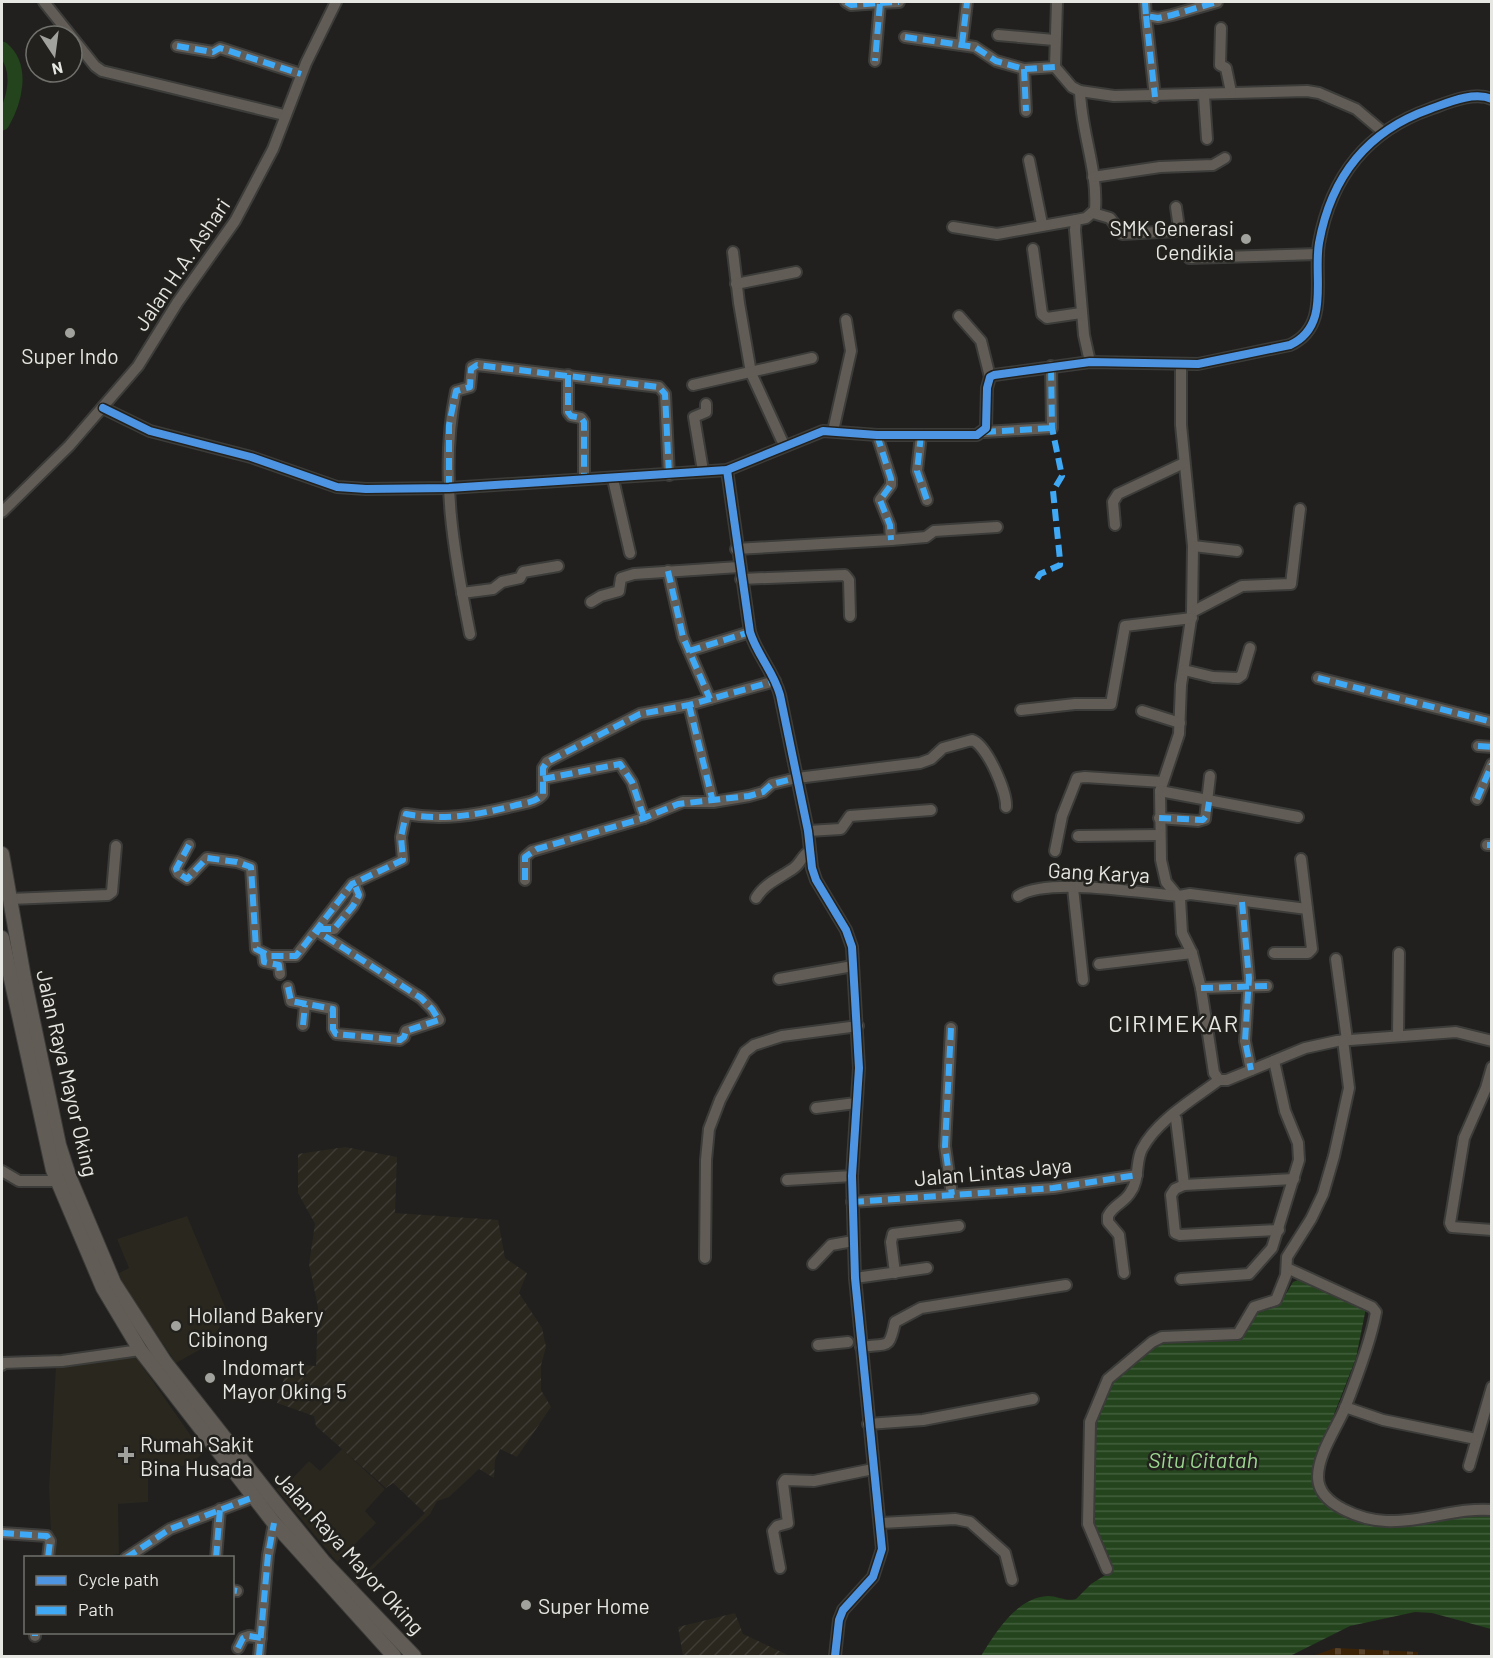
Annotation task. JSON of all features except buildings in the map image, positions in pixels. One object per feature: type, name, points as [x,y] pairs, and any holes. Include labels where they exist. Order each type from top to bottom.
[{"type":"main road","name":"Jalan Raya Mayor Oking","points":[[2,854],[10,899],[17,979],[56,1181],[103,1288],[140,1350],[242,1471],[323,1561],[414,1656]]},
{"type":"main road","name":"Jalan Raya Mayor Oking","points":[[2,938],[17,979],[59,1145],[69,1176],[104,1261],[152,1343],[242,1471],[254,1497],[274,1523],[394,1656]]},
{"type":"street","points":[[44,2],[95,66],[102,71],[284,115]]},
{"type":"street","points":[[846,2],[851,5],[898,2]]},
{"type":"street","points":[[962,44],[964,2]]},
{"type":"street","points":[[1057,2],[1054,40],[1055,67],[1072,87],[1080,91],[1130,98],[1204,96],[1231,92],[1319,93],[1356,109],[1382,131]]},
{"type":"street","points":[[1145,2],[1155,97]]},
{"type":"street","points":[[1146,16],[1158,18],[1217,2]]},
{"type":"street","name":"Jalan H.A. Ashari","points":[[2,512],[50,466],[138,366],[244,206],[273,149],[284,115],[331,3]]},
{"type":"street","points":[[875,61],[880,3]]},
{"type":"street","points":[[1221,28],[1218,59],[1228,72],[1231,92]]},
{"type":"street","points":[[998,35],[1054,40]]},
{"type":"street","points":[[905,37],[979,48],[1004,65],[1024,69],[1055,67]]},
{"type":"street","points":[[177,46],[213,52],[220,48],[301,74]]},
{"type":"street","points":[[1024,69],[1026,111]]},
{"type":"street","points":[[1080,91],[1081,120],[1093,177],[1095,207],[1093,213]]},
{"type":"street","points":[[1204,96],[1207,139]]},
{"type":"street","points":[[990,377],[1051,366],[1090,362],[1181,365],[1230,358],[1290,345],[1301,340],[1313,323],[1319,296],[1317,254],[1326,218],[1343,176],[1382,131],[1403,118],[1450,102],[1489,98]]},
{"type":"street","points":[[1093,177],[1160,167],[1213,165],[1225,158]]},
{"type":"street","points":[[1029,160],[1042,224]]},
{"type":"street","points":[[953,227],[997,234],[1042,224],[1076,220],[1093,213],[1110,218],[1122,234],[1177,231],[1179,228],[1176,207]]},
{"type":"street","points":[[1076,220],[1081,313],[1090,362]]},
{"type":"street","points":[[1033,249],[1042,314],[1047,318],[1081,313]]},
{"type":"street","points":[[733,252],[751,373],[784,445]]},
{"type":"street","points":[[1189,258],[1317,254]]},
{"type":"street","points":[[736,284],[796,272]]},
{"type":"street","points":[[959,316],[981,340],[990,377],[984,432]]},
{"type":"street","points":[[833,431],[851,351],[846,320]]},
{"type":"street","points":[[693,386],[812,358]]},
{"type":"street","points":[[470,634],[462,593],[449,488],[449,425],[456,390],[470,387],[472,367],[477,365],[567,375],[664,389],[669,475]]},
{"type":"street","points":[[1181,365],[1184,463],[1193,546],[1192,615],[1184,670],[1178,740],[1161,787],[1159,818],[1163,874],[1167,884],[1179,896],[1182,933],[1192,953],[1201,988],[1210,1059],[1219,1080]]},
{"type":"street","points":[[103,408],[150,431],[250,457],[337,487],[449,488],[727,470],[813,433],[833,431],[877,435],[972,436],[984,432],[1052,428],[1051,366]]},
{"type":"street","points":[[567,375],[568,412],[571,416],[581,418],[584,422],[584,478]]},
{"type":"street","points":[[703,471],[694,417],[706,412],[706,404]]},
{"type":"street","points":[[877,435],[891,479],[891,485],[880,500],[891,540]]},
{"type":"street","points":[[921,435],[917,471],[927,500]]},
{"type":"street","points":[[1115,525],[1113,502],[1118,494],[1184,463]]},
{"type":"street","points":[[727,470],[736,549],[750,632],[755,649],[775,681],[808,831],[816,880],[849,938],[853,966],[858,1026],[852,1176],[855,1343],[881,1523],[882,1549],[873,1577],[843,1610],[839,1620],[835,1656]]},
{"type":"street","points":[[613,479],[630,553]]},
{"type":"street","points":[[1021,710],[1075,704],[1111,704],[1125,626],[1192,615],[1242,586],[1291,584],[1300,509]]},
{"type":"street","points":[[736,549],[891,540],[926,537],[934,531],[997,527]]},
{"type":"street","points":[[1193,546],[1237,551]]},
{"type":"street","points":[[462,593],[497,588],[502,582],[520,578],[524,572],[558,566]]},
{"type":"street","points":[[591,602],[601,596],[619,591],[621,578],[668,571],[739,567]]},
{"type":"street","points":[[668,571],[678,620],[710,699]]},
{"type":"street","points":[[741,579],[845,575],[849,580],[850,616]]},
{"type":"street","points":[[689,651],[750,632]]},
{"type":"street","points":[[1184,670],[1213,677],[1238,678],[1250,648]]},
{"type":"street","points":[[1318,678],[1491,722]]},
{"type":"street","points":[[189,845],[176,869],[187,879],[207,858],[237,862],[251,867],[254,875],[254,943],[256,949],[262,953],[280,957],[296,956],[354,884],[403,860],[401,837],[406,814],[435,818],[468,816],[534,801],[543,794],[543,779],[547,762],[561,752],[640,714],[689,705],[775,681]]},
{"type":"street","points":[[689,705],[713,802]]},
{"type":"street","points":[[1142,711],[1180,723]]},
{"type":"street","points":[[525,880],[524,860],[529,852],[644,818],[683,802],[713,802],[762,793],[771,785],[797,778],[920,763],[930,759],[943,748],[972,740],[980,745],[993,768],[1006,794],[1006,807]]},
{"type":"street","points":[[1478,746],[1491,747]]},
{"type":"street","points":[[1478,799],[1491,764]]},
{"type":"street","points":[[543,779],[621,765],[632,782],[644,818]]},
{"type":"street","points":[[1159,818],[1200,820],[1207,815],[1210,776]]},
{"type":"street","points":[[1055,851],[1062,816],[1077,778],[1085,777],[1161,787],[1209,802],[1298,817]]},
{"type":"street","points":[[808,831],[841,829],[850,816],[931,810]]},
{"type":"street","points":[[1078,836],[1160,835]]},
{"type":"street","points":[[10,899],[108,895],[113,887],[116,846]]},
{"type":"street","points":[[756,898],[764,887],[795,867],[803,855],[810,850]]},
{"type":"street","points":[[1274,953],[1312,951],[1301,859]]},
{"type":"street","name":"Gang Karya","points":[[1018,896],[1026,891],[1043,887],[1073,888],[1179,896],[1190,894],[1307,909]]},
{"type":"street","points":[[1073,888],[1083,980]]},
{"type":"street","points":[[1242,902],[1249,960],[1245,1041],[1251,1070]]},
{"type":"street","points":[[288,987],[291,1001],[333,1009],[334,1032],[400,1040],[406,1031],[439,1020],[421,998],[318,930]]},
{"type":"street","points":[[262,953],[264,962],[279,965],[280,974]]},
{"type":"street","points":[[1099,964],[1192,953]]},
{"type":"street","points":[[1398,1035],[1399,953]]},
{"type":"street","points":[[1107,1569],[1088,1524],[1090,1422],[1104,1384],[1156,1339],[1235,1335],[1242,1332],[1254,1307],[1276,1300],[1290,1252],[1311,1219],[1323,1194],[1349,1088],[1336,959]]},
{"type":"street","points":[[779,979],[853,966]]},
{"type":"street","points":[[1201,988],[1267,986]]},
{"type":"street","points":[[303,1025],[305,1005]]},
{"type":"street","points":[[705,1258],[705,1160],[709,1129],[720,1100],[746,1050],[760,1042],[782,1036],[858,1026]]},
{"type":"street","points":[[951,1028],[945,1146],[952,1195]]},
{"type":"street","points":[[1124,1274],[1119,1235],[1108,1222],[1108,1216],[1116,1204],[1130,1194],[1142,1150],[1152,1135],[1219,1080],[1305,1048],[1345,1040],[1451,1032],[1491,1041]]},
{"type":"street","points":[[1181,1279],[1252,1273],[1272,1248],[1299,1160],[1298,1143],[1282,1101],[1274,1061]]},
{"type":"street","points":[[1491,1067],[1486,1088],[1464,1138],[1450,1223],[1452,1227],[1485,1232],[1491,1230]]},
{"type":"street","points":[[816,1108],[856,1103]]},
{"type":"street","points":[[1176,1119],[1184,1185]]},
{"type":"street","points":[[2,1171],[19,1181],[56,1181]]},
{"type":"street","name":"Jalan Lintas Jaya","points":[[852,1202],[1053,1188],[1137,1175]]},
{"type":"street","points":[[787,1180],[852,1176]]},
{"type":"street","points":[[1279,1230],[1176,1233],[1173,1230],[1171,1195],[1175,1189],[1184,1185],[1294,1179]]},
{"type":"street","points":[[895,1273],[891,1242],[893,1234],[958,1226]]},
{"type":"street","points":[[813,1264],[834,1243],[854,1241]]},
{"type":"street","points":[[855,1278],[927,1268]]},
{"type":"street","points":[[1287,1268],[1372,1306],[1377,1312],[1345,1407],[1324,1452],[1318,1476],[1324,1491],[1341,1508],[1365,1518],[1387,1521],[1491,1510]]},
{"type":"street","points":[[818,1345],[889,1343],[893,1338],[895,1322],[921,1308],[1066,1285]]},
{"type":"street","points":[[2,1364],[62,1361],[140,1350]]},
{"type":"street","points":[[1469,1466],[1491,1387]]},
{"type":"street","points":[[868,1424],[923,1420],[1033,1399]]},
{"type":"street","points":[[1345,1407],[1383,1420],[1476,1440]]},
{"type":"street","points":[[780,1568],[773,1531],[777,1526],[788,1523],[783,1483],[785,1480],[814,1481],[873,1469]]},
{"type":"street","points":[[128,1556],[170,1529],[254,1497]]},
{"type":"street","points":[[216,1556],[220,1509]]},
{"type":"street","points":[[881,1523],[955,1519],[966,1521],[1002,1549],[1008,1560],[1012,1580]]},
{"type":"street","points":[[259,1656],[268,1555],[274,1523]]},
{"type":"street","points":[[2,1533],[47,1536],[50,1541],[48,1556]]},
{"type":"street","points":[[238,1648],[243,1638],[249,1636],[261,1638]]},
{"type":"shaded area","points":[[345,1147],[397,1157],[395,1213],[498,1220],[505,1258],[527,1273],[519,1293],[542,1328],[546,1347],[541,1365],[541,1390],[551,1407],[517,1457],[500,1449],[495,1460],[494,1478],[479,1469],[449,1497],[437,1501],[430,1514],[356,1585],[354,1583],[425,1513],[393,1483],[386,1488],[316,1426],[314,1416],[277,1403],[288,1364],[316,1366],[318,1307],[309,1264],[315,1224],[298,1193],[298,1154]]},
{"type":"shaded area","points":[[187,1216],[228,1314],[208,1345],[176,1363],[123,1285],[119,1273],[129,1268],[117,1239]]},
{"type":"shaded area","name":"Rumah Sakit Bina Husada","points":[[133,1353],[203,1453],[190,1465],[148,1470],[148,1502],[118,1504],[119,1554],[52,1556],[49,1487],[56,1365]]},
{"type":"shaded area","points":[[342,1449],[385,1489],[365,1511],[376,1523],[337,1562],[276,1489],[289,1482],[309,1461],[320,1471]]},
{"type":"shaded area","points":[[735,1613],[743,1634],[790,1656],[683,1656],[678,1627]]},
{"type":"green space","points":[[1335,1648],[1418,1652],[1418,1656],[1313,1656]]},
{"type":"water","name":"Situ Citatah","points":[[1300,1279],[1365,1308],[1356,1358],[1326,1435],[1314,1482],[1317,1493],[1325,1501],[1359,1518],[1491,1513],[1491,1629],[1432,1613],[1415,1612],[1350,1626],[1290,1656],[981,1656],[1000,1627],[1026,1603],[1048,1596],[1076,1599],[1091,1584],[1110,1572],[1109,1556],[1092,1518],[1092,1439],[1097,1415],[1111,1383],[1149,1348],[1162,1342],[1240,1339],[1246,1333],[1253,1315],[1280,1304],[1293,1282]]},
{"type":"waterway","points":[[2,49],[9,57],[15,75],[13,95],[2,123]]},
{"type":"marked path","points":[[846,2],[851,5],[880,3],[875,61]]},
{"type":"marked path","points":[[880,3],[899,2]]},
{"type":"marked path","points":[[962,44],[967,2]]},
{"type":"marked path","points":[[1145,2],[1146,16],[1158,18],[1217,2]]},
{"type":"marked path","points":[[1146,16],[1155,97]]},
{"type":"marked path","points":[[905,37],[975,47],[996,61],[1024,69],[1055,67]]},
{"type":"marked path","points":[[177,46],[213,52],[220,48],[301,74]]},
{"type":"marked path","points":[[1024,69],[1026,111]]},
{"type":"marked path","points":[[449,488],[449,425],[456,391],[470,387],[471,369],[477,365],[659,387],[665,394],[669,475]]},
{"type":"marked path","points":[[1037,579],[1040,574],[1060,565],[1053,491],[1062,476],[1052,428],[1051,366]]},
{"type":"marked path","points":[[568,375],[568,412],[571,416],[581,418],[584,422],[584,479]]},
{"type":"marked path","points":[[984,432],[1052,428]]},
{"type":"marked path","points":[[877,435],[891,479],[891,485],[880,500],[890,525],[891,540]]},
{"type":"marked path","points":[[921,435],[917,471],[927,500]]},
{"type":"marked path","points":[[668,571],[683,637],[710,699]]},
{"type":"marked path","points":[[689,651],[750,632]]},
{"type":"marked path","points":[[1318,678],[1492,722]]},
{"type":"marked path","points":[[189,845],[176,869],[187,879],[207,858],[237,862],[251,867],[256,949],[270,956],[296,956],[352,884],[403,860],[401,837],[406,814],[433,817],[460,816],[533,801],[543,794],[543,768],[547,762],[640,714],[689,705],[775,681]]},
{"type":"marked path","points":[[689,705],[713,802]]},
{"type":"marked path","points":[[1478,746],[1492,747]]},
{"type":"marked path","points":[[543,779],[620,764],[632,782],[644,818]]},
{"type":"marked path","points":[[1477,799],[1492,764]]},
{"type":"marked path","points":[[525,880],[525,857],[537,849],[644,818],[678,804],[749,796],[763,792],[772,784],[797,778]]},
{"type":"marked path","points":[[1159,818],[1203,820],[1207,815],[1209,802]]},
{"type":"marked path","points":[[1487,845],[1492,845]]},
{"type":"marked path","points":[[319,929],[334,929],[353,906],[359,895],[354,883]]},
{"type":"marked path","points":[[1242,902],[1249,978],[1245,1041],[1251,1070]]},
{"type":"marked path","points":[[288,987],[291,1001],[333,1009],[333,1029],[336,1034],[400,1040],[406,1031],[439,1020],[421,998],[317,931]]},
{"type":"marked path","points":[[263,953],[264,962],[279,965],[280,974]]},
{"type":"marked path","points":[[1201,988],[1267,986]]},
{"type":"marked path","points":[[303,1025],[305,1005]]},
{"type":"marked path","points":[[951,1028],[945,1146],[952,1195]]},
{"type":"marked path","points":[[852,1202],[1053,1188],[1137,1175]]},
{"type":"marked path","points":[[129,1556],[170,1529],[254,1497]]},
{"type":"marked path","points":[[216,1556],[220,1509]]},
{"type":"marked path","points":[[259,1656],[268,1555],[274,1523]]},
{"type":"marked path","points":[[2,1533],[47,1536],[50,1541],[48,1556]]},
{"type":"marked path","points":[[238,1648],[243,1638],[249,1636],[261,1638]]},
{"type":"cycle path","points":[[103,408],[150,431],[251,457],[337,487],[366,489],[449,488],[727,470],[823,431],[877,435],[977,435],[986,428],[987,388],[990,377],[994,375],[1090,362],[1198,364],[1290,345],[1303,337],[1316,314],[1319,243],[1325,219],[1343,177],[1355,160],[1370,144],[1408,118],[1460,99],[1477,96],[1492,99]]},
{"type":"cycle path","points":[[727,470],[750,632],[780,695],[808,831],[812,868],[816,880],[846,930],[852,947],[859,1068],[852,1176],[855,1278],[882,1549],[873,1577],[843,1610],[839,1620],[835,1656]]},
{"type":"place","name":"SMK Generasi Cendikia","points":[[1246,239]]},
{"type":"place","name":"Super Indo","points":[[70,333]]},
{"type":"place","name":"Holland Bakery Cibinong","points":[[176,1326]]},
{"type":"place","name":"Indomart Mayor Oking 5","points":[[210,1378]]},
{"type":"place","name":"Rumah Sakit Bina Husada","points":[[126,1455]]},
{"type":"place","name":"Super Home","points":[[526,1605]]},
{"type":"district","name":"CIRIMEKAR","points":[[1174,1022]]}]
